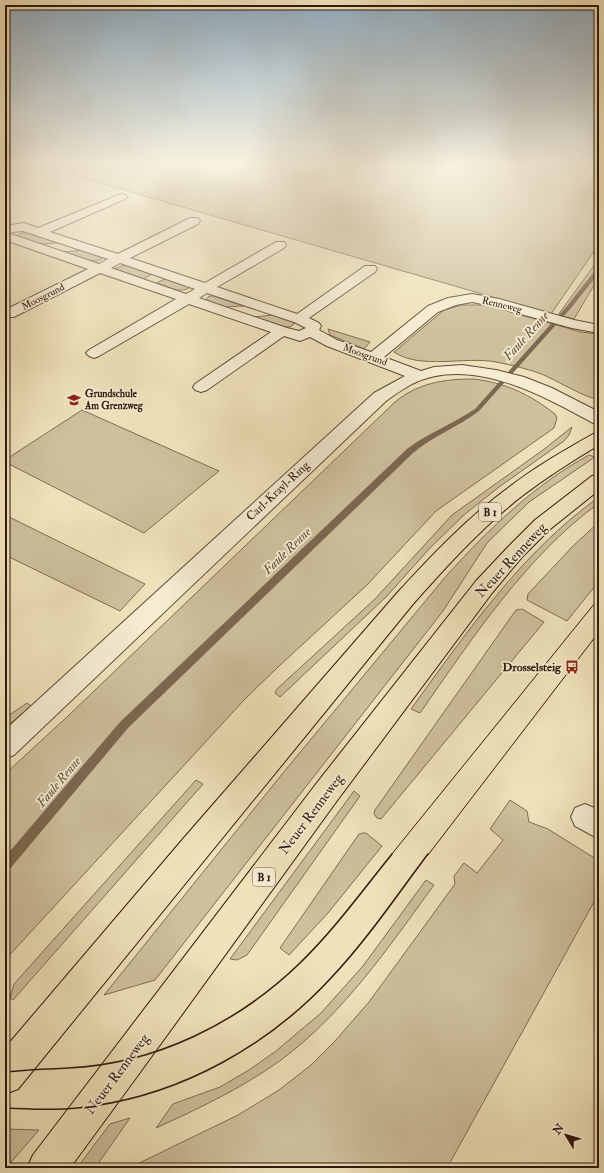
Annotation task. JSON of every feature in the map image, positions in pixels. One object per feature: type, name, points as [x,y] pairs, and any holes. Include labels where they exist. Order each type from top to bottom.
[{"type":"main road","name":"B 1","points":[[5,1076],[262,767],[431,570],[498,505],[560,459],[599,438]]},
{"type":"main road","name":"Neuer Renneweg","points":[[46,1168],[129,1059],[326,793],[475,598],[506,561],[542,525],[599,480]]},
{"type":"street","points":[[39,232],[68,220]]},
{"type":"street","name":"Moosgrund","points":[[9,314],[194,221]]},
{"type":"street","name":"Moosgrund","points":[[24,227],[39,232],[299,319],[314,326],[310,332],[300,336],[282,331],[5,235],[8,229],[24,227]]},
{"type":"street","points":[[5,247],[19,241]]},
{"type":"street","points":[[94,353],[280,245]]},
{"type":"street","points":[[299,319],[370,269]]},
{"type":"street","name":"Renneweg","points":[[374,358],[433,309],[453,301],[472,298],[494,302],[572,324],[599,329]]},
{"type":"street","points":[[201,387],[282,331]]},
{"type":"street","name":"Moosgrund","points":[[310,332],[332,343],[420,376]]},
{"type":"street","name":"Carl-Krayl-Ring","points":[[5,747],[380,397],[392,388],[420,376],[456,370],[485,371],[518,379],[536,386],[599,419]]},
{"type":"shaded area","points":[[226,220],[599,220],[599,244],[551,314]]},
{"type":"shaded area","points":[[22,233],[27,233],[59,243],[40,244],[18,236]]},
{"type":"shaded area","points":[[83,250],[101,257],[102,259],[93,261],[77,258],[63,252]]},
{"type":"shaded area","points":[[598,260],[599,277],[574,319],[558,315]]},
{"type":"shaded area","points":[[126,265],[152,274],[143,279],[117,270],[116,268]]},
{"type":"shaded area","points":[[166,278],[189,288],[185,290],[178,290],[157,283]]},
{"type":"shaded area","points":[[209,296],[244,306],[224,307],[206,300]]},
{"type":"shaded area","points":[[462,305],[486,305],[581,332],[599,334],[599,400],[578,392],[541,374],[515,366],[496,362],[470,360],[443,362],[417,360],[394,352],[444,310]]},
{"type":"shaded area","points":[[274,315],[293,321],[294,324],[290,327],[285,327],[253,317]]},
{"type":"shaded area","points":[[328,329],[370,342],[364,349],[330,335]]},
{"type":"shaded area","points":[[473,379],[496,383],[527,395],[555,414],[557,418],[554,428],[436,511],[367,585],[245,699],[5,960],[5,774],[68,716],[395,402],[413,390],[432,383]]},
{"type":"shaded area","points":[[82,410],[219,471],[144,533],[5,462],[5,460]]},
{"type":"shaded area","points":[[572,427],[569,435],[564,441],[499,487],[465,514],[430,548],[386,597],[280,697],[275,693],[277,689],[375,599],[452,515],[543,450]]},
{"type":"shaded area","points":[[589,455],[595,457],[529,502],[487,543],[443,611],[155,980],[104,995],[283,773],[447,575],[496,524],[531,494],[569,467]]},
{"type":"shaded area","points":[[599,497],[599,503],[572,524],[547,548],[501,600],[420,713],[411,709],[453,651],[520,568],[571,519]]},
{"type":"shaded area","points":[[5,515],[145,584],[120,611],[5,555]]},
{"type":"shaded area","points":[[599,522],[599,581],[567,621],[527,600],[528,594],[573,546]]},
{"type":"shaded area","points":[[522,609],[544,622],[381,819],[377,818],[374,814],[375,810],[516,610]]},
{"type":"shaded area","points":[[27,703],[31,706],[5,728],[5,718]]},
{"type":"shaded area","points":[[196,780],[203,784],[13,1000],[10,998],[14,984]]},
{"type":"shaded area","points":[[354,791],[360,796],[247,955],[237,960],[230,959]]},
{"type":"shaded area","points":[[510,800],[527,811],[529,822],[548,829],[596,859],[599,866],[599,893],[447,1168],[129,1168],[238,1115],[279,1090],[311,1065],[335,1041],[369,1002],[455,884],[454,876],[464,863],[477,873],[503,840],[490,829]]},
{"type":"shaded area","points":[[366,833],[382,846],[328,913],[289,955],[280,948],[359,834]]},
{"type":"shaded area","points":[[426,880],[434,885],[382,956],[345,1001],[304,1042],[281,1060],[236,1089],[156,1128],[173,1104],[220,1087],[249,1070],[276,1051],[321,1013],[363,966]]},
{"type":"shaded area","points":[[130,1118],[95,1168],[77,1168],[110,1124]]},
{"type":"shaded area","points":[[5,1129],[39,1130],[6,1168],[5,1168]]},
{"type":"waterway","name":"Faule Renne","points":[[5,866],[124,725],[410,451],[477,410],[569,307],[599,269]]},
{"type":"tram line","points":[[391,855],[599,598]]},
{"type":"tram line","points":[[428,855],[599,632]]},
{"type":"tram line","points":[[5,1071],[14,1072],[101,1065],[133,1058],[164,1049],[223,1022],[276,985],[300,963],[336,924],[392,854]]},
{"type":"tram line","points":[[5,1108],[71,1109],[127,1100],[160,1090],[192,1077],[223,1062],[252,1045],[307,1002],[331,978],[369,933],[428,854]]},
{"type":"place","name":"Grundschule Am Grenzweg","points":[[74,400]]},
{"type":"place","name":"Drosselsteig","points":[[572,667]]}]
